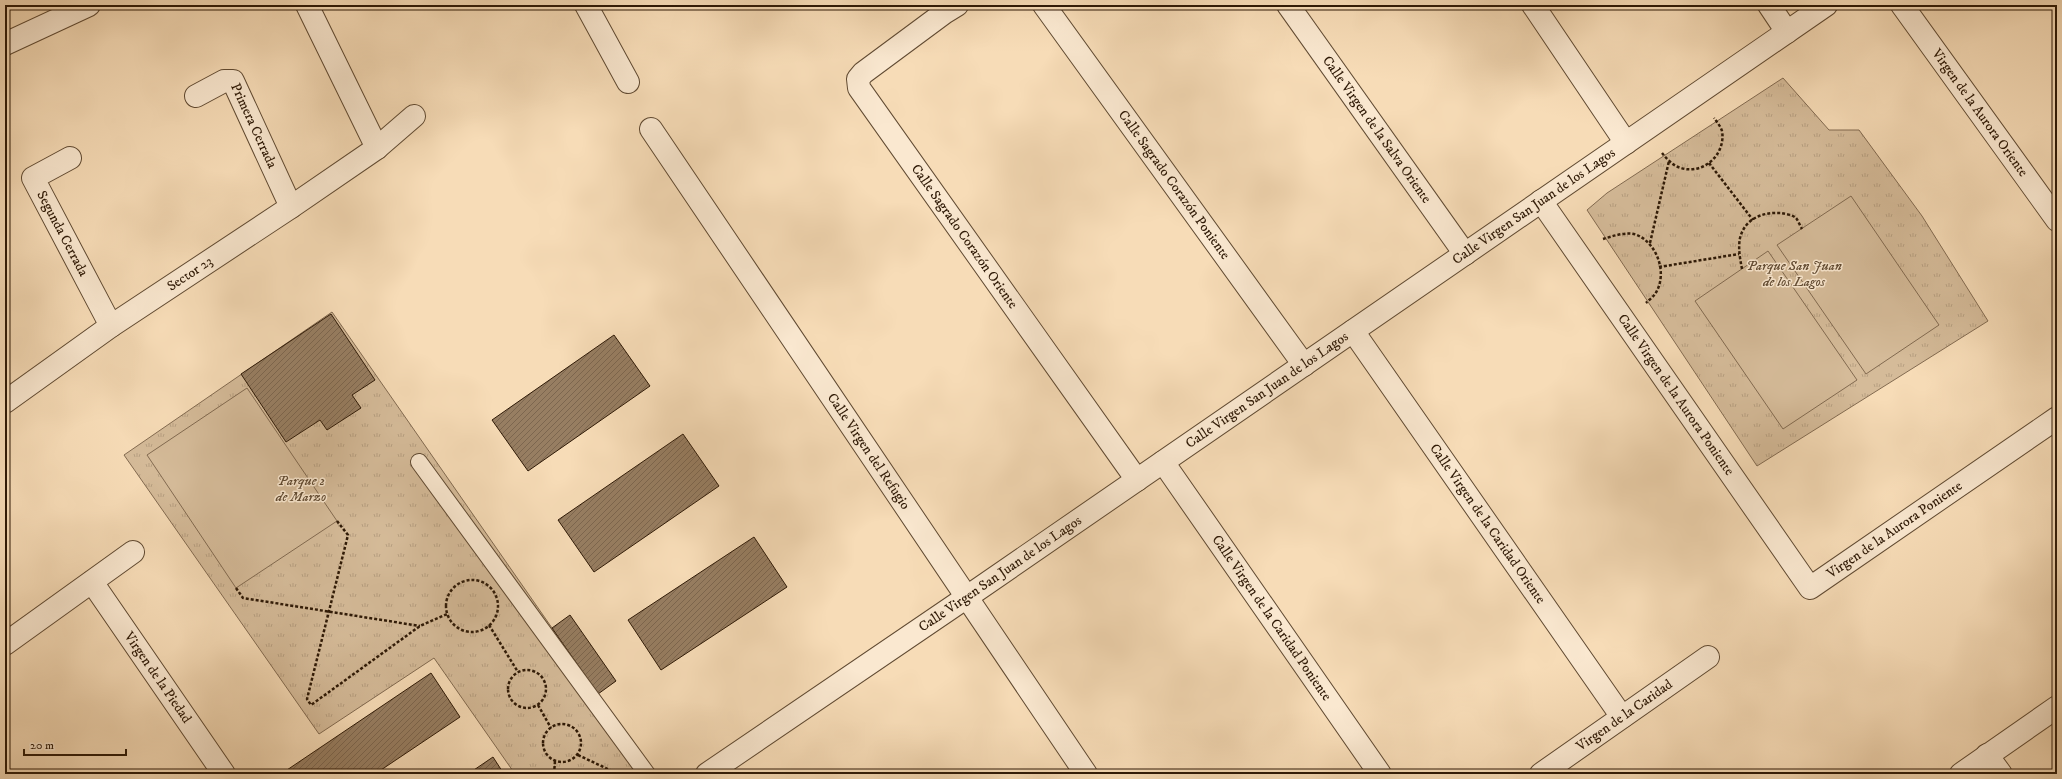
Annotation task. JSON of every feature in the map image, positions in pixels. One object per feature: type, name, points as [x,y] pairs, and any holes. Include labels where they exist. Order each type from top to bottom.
[{"type":"street","points":[[5,44],[89,5]]},
{"type":"street","points":[[307,5],[377,148]]},
{"type":"street","points":[[586,5],[628,82]]},
{"type":"street","name":"Calle Sagrado Corazón Poniente","points":[[1044,5],[1304,365]]},
{"type":"street","name":"Calle Virgen de la Salva Oriente","points":[[1288,5],[1465,254]]},
{"type":"street","points":[[1533,5],[1626,143]]},
{"type":"street","points":[[1769,5],[1787,32]]},
{"type":"street","name":"Calle Virgen San Juan de los Lagos","points":[[707,774],[967,597],[1826,5]]},
{"type":"street","name":"Virgen de la Aurora Oriente","points":[[1902,5],[2057,220]]},
{"type":"street","name":"Calle Sagrado Corazón Oriente","points":[[951,9],[863,73],[858,79],[860,88],[1137,480]]},
{"type":"street","name":"Primera Cerrada","points":[[196,96],[224,81],[233,81],[291,207]]},
{"type":"street","name":"Sector 23","points":[[5,402],[111,326],[291,207],[377,148],[414,116]]},
{"type":"street","name":"Calle Virgen del Refugio","points":[[651,129],[1086,774]]},
{"type":"street","name":"Segunda Cerrada","points":[[70,158],[33,178],[111,326]]},
{"type":"street","name":"Calle Virgen de la Aurora Poniente","points":[[1541,201],[1810,588]]},
{"type":"street","name":"Calle Virgen de la Caridad Oriente","points":[[1354,331],[1622,717]]},
{"type":"street","name":"Virgen de la Aurora Poniente","points":[[1810,588],[2057,418]]},
{"type":"street","name":"Calle Virgen de la Caridad Poniente","points":[[1163,462],[1380,774]]},
{"type":"street","points":[[5,644],[133,552]]},
{"type":"street","name":"Virgen de la Piedad","points":[[92,582],[224,774]]},
{"type":"street","name":"Virgen de la Caridad","points":[[1541,774],[1708,657]]},
{"type":"street","points":[[1961,774],[2057,707]]},
{"type":"street","points":[[1987,755],[2000,774]]},
{"type":"lane","points":[[419,462],[647,774]]},
{"type":"path","points":[[1644,131],[1669,161],[1681,168],[1700,168],[1716,159],[1722,146],[1722,130],[1698,93]]},
{"type":"path","points":[[1650,243],[1669,161]]},
{"type":"path","points":[[1709,163],[1753,220]]},
{"type":"path","points":[[1742,269],[1739,254],[1740,238],[1745,226],[1758,215],[1771,212],[1786,214],[1796,218],[1802,229]]},
{"type":"path","points":[[1575,249],[1616,234],[1636,234],[1650,243],[1659,259],[1660,266],[1660,277],[1656,294],[1627,324]]},
{"type":"path","points":[[1660,266],[1739,254]]},
{"type":"path","points":[[337,521],[348,535],[307,699],[311,705],[420,626],[447,614]]},
{"type":"path","points":[[474,579],[489,587],[498,601],[495,618],[489,625],[473,632],[465,631],[451,622],[447,614],[447,597],[452,590],[457,584],[474,579]]},
{"type":"path","points":[[236,588],[243,598],[420,626]]},
{"type":"path","points":[[489,625],[518,672]]},
{"type":"path","points":[[530,670],[536,672],[545,681],[546,694],[538,705],[526,708],[514,704],[510,699],[508,687],[513,676],[518,672],[530,670]]},
{"type":"path","points":[[538,705],[551,728]]},
{"type":"path","points":[[561,724],[573,727],[581,737],[582,743],[578,755],[568,762],[555,761],[549,758],[543,746],[546,734],[551,728],[561,724]]},
{"type":"path","points":[[578,755],[618,774]]},
{"type":"path","points":[[554,774],[555,761]]},
{"type":"green space","name":"Parque San Juan de los Lagos","points":[[1783,78],[1829,130],[1859,130],[1922,216],[1988,321],[1757,466],[1587,210],[1607,193]]},
{"type":"green space","points":[[1851,196],[1939,325],[1866,374],[1777,245]]},
{"type":"green space","points":[[1768,251],[1857,380],[1783,429],[1695,301]]},
{"type":"green space","name":"Parque 2 de Marzo","points":[[332,312],[653,773],[652,774],[515,774],[434,658],[319,734],[124,455]]},
{"type":"green space","points":[[247,388],[337,521],[236,588],[147,455]]},
{"type":"building","points":[[331,314],[375,380],[352,395],[361,408],[327,430],[320,420],[286,442],[241,374]]},
{"type":"building","points":[[614,335],[650,386],[528,471],[492,420]]},
{"type":"building","points":[[683,434],[719,486],[594,572],[558,520]]},
{"type":"building","points":[[754,537],[787,587],[661,670],[628,620]]},
{"type":"building","points":[[570,615],[616,681],[598,694],[552,628]]},
{"type":"building","points":[[431,673],[460,717],[375,774],[281,774]]},
{"type":"building","points":[[493,757],[504,774],[468,774]]}]
